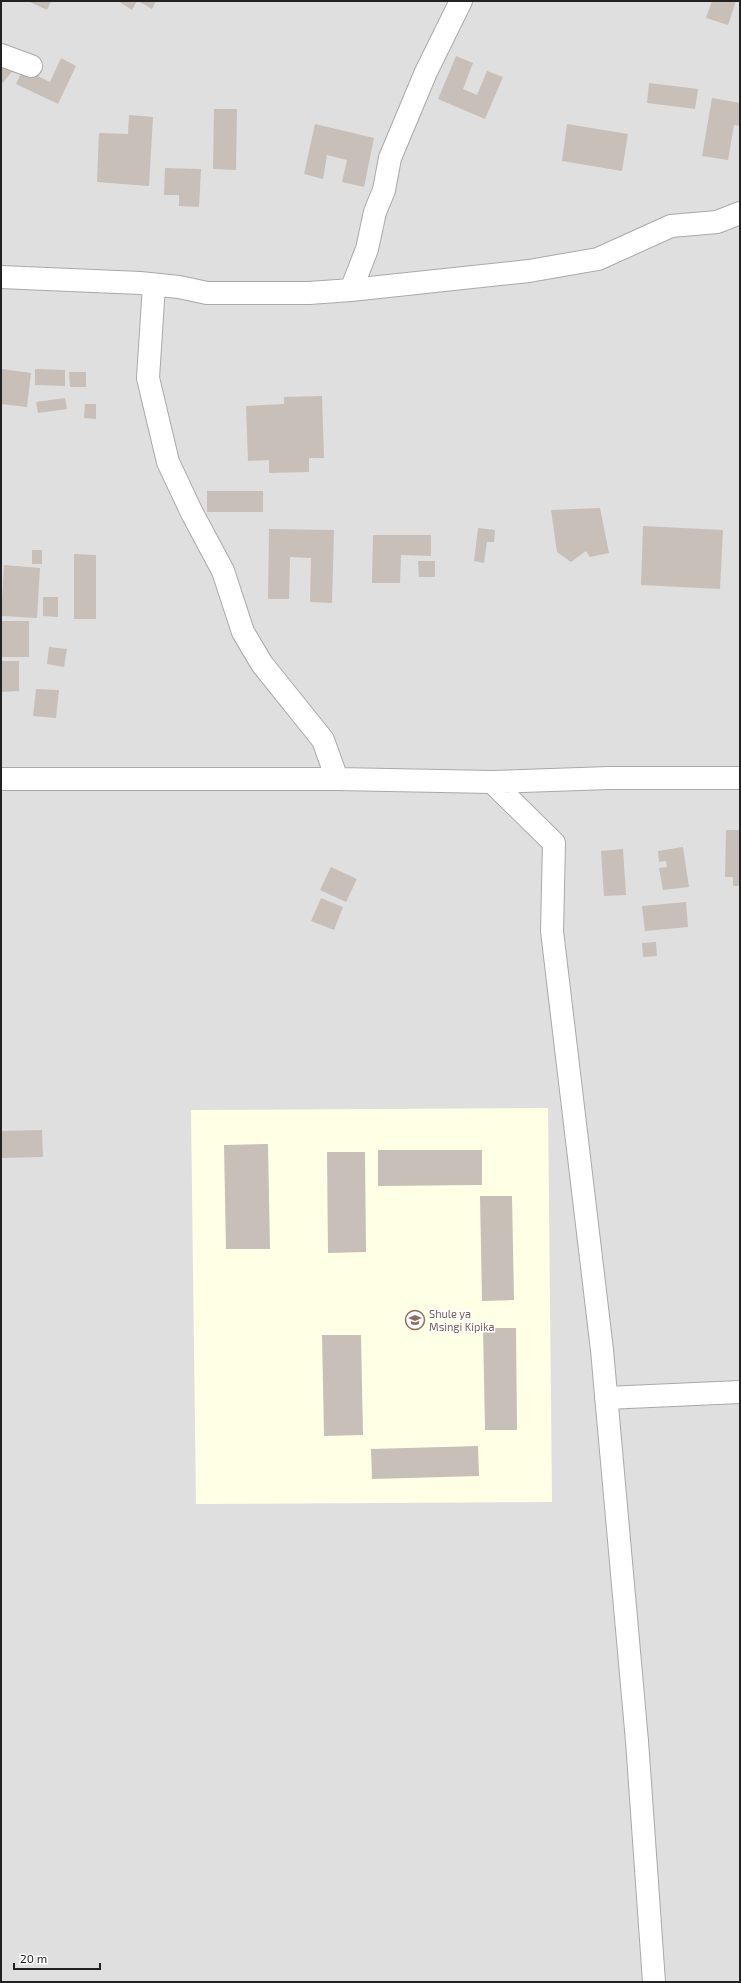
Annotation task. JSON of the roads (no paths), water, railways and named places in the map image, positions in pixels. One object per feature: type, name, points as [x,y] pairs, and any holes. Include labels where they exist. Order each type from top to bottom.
[{"type":"street","points":[[352,290],[367,249],[375,212],[384,190],[390,158],[426,72],[462,1]]},
{"type":"street","points":[[1,55],[31,66]]},
{"type":"street","points":[[1,277],[154,285],[179,287],[207,293],[309,293],[352,290],[529,271],[598,259],[671,226],[717,222],[740,213]]},
{"type":"street","points":[[154,285],[148,378],[168,462],[191,511],[223,571],[243,632],[262,664],[323,740],[337,778]]},
{"type":"street","points":[[1,780],[337,778],[492,782],[609,778],[740,778]]},
{"type":"street","points":[[492,782],[554,843],[552,931],[602,1350],[637,1742],[654,1982]]},
{"type":"street","points":[[606,1398],[740,1392]]},
{"type":"place","name":"Shule ya Msingi Kipika","points":[[415,1320]]}]
